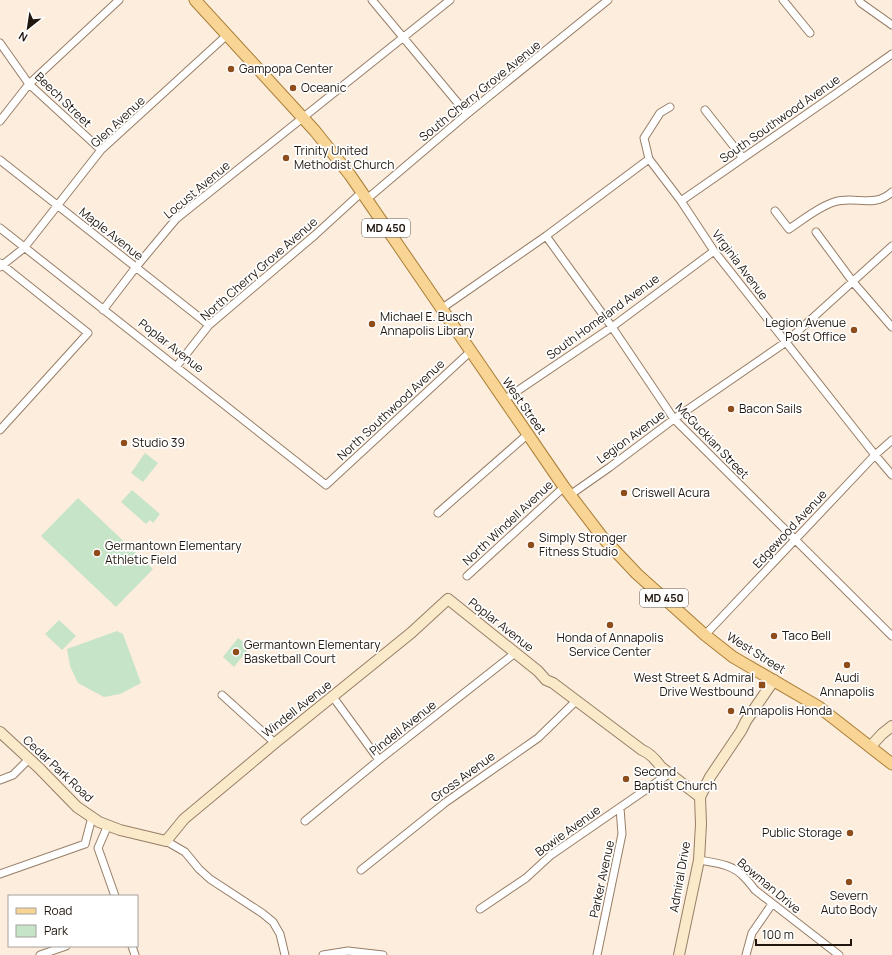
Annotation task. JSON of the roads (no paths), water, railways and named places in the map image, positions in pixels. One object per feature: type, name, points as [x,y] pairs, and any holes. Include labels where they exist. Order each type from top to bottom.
[{"type":"main road","name":"West Street","points":[[197,0],[323,141],[364,196],[567,491],[603,538],[637,574],[705,635],[733,656],[819,708],[892,764]]},
{"type":"street","points":[[0,121],[29,84],[120,0]]},
{"type":"street","points":[[372,0],[467,114]]},
{"type":"street","name":"Locust Avenue","points":[[103,310],[176,219],[450,0]]},
{"type":"street","name":"South Cherry Grove Avenue","points":[[364,196],[608,0]]},
{"type":"street","points":[[783,0],[810,33]]},
{"type":"street","points":[[859,0],[892,26]]},
{"type":"street","name":"Glen Avenue","points":[[1,265],[24,248],[101,150],[227,35]]},
{"type":"street","name":"Beech Street","points":[[0,42],[29,84],[101,150]]},
{"type":"street","name":"South Southwood Avenue","points":[[680,201],[892,54]]},
{"type":"street","points":[[441,309],[546,236],[649,159],[644,138],[660,113],[670,107]]},
{"type":"street","points":[[705,110],[744,158]]},
{"type":"street","name":"Virginia Avenue","points":[[649,159],[714,251],[892,475]]},
{"type":"street","name":"Maple Avenue","points":[[0,160],[209,325]]},
{"type":"street","points":[[775,211],[789,229],[823,207],[835,202],[849,200],[877,201],[886,198],[892,192]]},
{"type":"street","name":"North Cherry Grove Avenue","points":[[176,367],[209,325],[364,196]]},
{"type":"street","name":"Poplar Avenue","points":[[0,228],[326,485]]},
{"type":"street","points":[[816,232],[853,282],[892,327]]},
{"type":"street","name":"McGuckian Street","points":[[546,236],[612,327],[674,420],[892,636]]},
{"type":"street","name":"Legion Avenue","points":[[567,491],[610,467],[674,420],[786,342],[892,246]]},
{"type":"street","name":"South Homeland Avenue","points":[[504,400],[612,327],[714,251]]},
{"type":"street","points":[[0,430],[88,333],[1,265]]},
{"type":"street","name":"North Southwood Avenue","points":[[326,485],[471,351]]},
{"type":"street","points":[[438,513],[528,434]]},
{"type":"street","name":"Edgewood Avenue","points":[[705,635],[875,455],[892,440]]},
{"type":"street","name":"North Windell Avenue","points":[[467,576],[567,491]]},
{"type":"street","name":"Poplar Avenue","points":[[448,600],[538,671],[545,672],[553,683],[645,751],[657,761],[661,767],[700,797]]},
{"type":"street","name":"Windell Avenue","points":[[166,841],[184,818],[411,633],[448,600]]},
{"type":"street","name":"Pindell Avenue","points":[[305,821],[515,653]]},
{"type":"street","name":"Admiral Drive","points":[[678,955],[699,860],[701,824],[700,797],[710,777],[742,731],[746,721],[774,680]]},
{"type":"street","points":[[222,694],[275,743]]},
{"type":"street","points":[[333,697],[380,760]]},
{"type":"street","name":"Gross Avenue","points":[[361,870],[446,802],[538,738],[577,700]]},
{"type":"street","points":[[870,747],[892,726]]},
{"type":"street","name":"Cedar Park Road","points":[[0,732],[77,807],[99,822],[120,830],[166,841],[185,852],[199,869],[210,879],[262,913],[273,922],[280,934],[285,955]]},
{"type":"street","points":[[0,780],[13,775],[29,759]]},
{"type":"street","name":"Bowie Avenue","points":[[480,909],[526,878],[551,855],[670,773]]},
{"type":"street","name":"Parker Avenue","points":[[597,955],[622,834],[622,818],[620,808]]},
{"type":"street","points":[[84,844],[92,817]]},
{"type":"street","points":[[108,825],[98,848],[115,895]]},
{"type":"street","points":[[0,874],[84,844],[98,848]]},
{"type":"street","name":"Bowman Drive","points":[[699,860],[734,868],[745,877],[755,890],[772,904],[840,955]]},
{"type":"street","points":[[746,955],[752,933],[772,904]]},
{"type":"street","points":[[40,955],[63,947]]},
{"type":"street","points":[[323,955],[348,951],[383,955]]},
{"type":"place","name":"Gampopa Center","points":[[231,69]]},
{"type":"place","name":"Oceanic","points":[[293,88]]},
{"type":"place","name":"Trinity United Methodist Church","points":[[286,158]]},
{"type":"place","name":"Michael E. Busch Annapolis Library","points":[[372,324]]},
{"type":"place","name":"Legion Avenue Post Office","points":[[854,330]]},
{"type":"place","name":"Bacon Sails","points":[[731,409]]},
{"type":"place","name":"Studio 39","points":[[124,443]]},
{"type":"place","name":"Criswell Acura","points":[[624,493]]},
{"type":"place","name":"Simply Stronger Fitness Studio","points":[[531,545]]},
{"type":"place","name":"Germantown Elementary Athletic Field","points":[[97,553]]},
{"type":"place","name":"Honda of Annapolis Service Center","points":[[610,625]]},
{"type":"place","name":"Taco Bell","points":[[774,636]]},
{"type":"place","name":"Germantown Elementary Basketball Court","points":[[236,652]]},
{"type":"place","name":"Audi Annapolis","points":[[847,665]]},
{"type":"place","name":"West Street & Admiral Drive Westbound","points":[[762,685]]},
{"type":"place","name":"Annapolis Honda","points":[[731,711]]},
{"type":"place","name":"Second Baptist Church","points":[[626,779]]},
{"type":"place","name":"Public Storage","points":[[850,833]]},
{"type":"place","name":"Severn Auto Body","points":[[849,882]]}]
